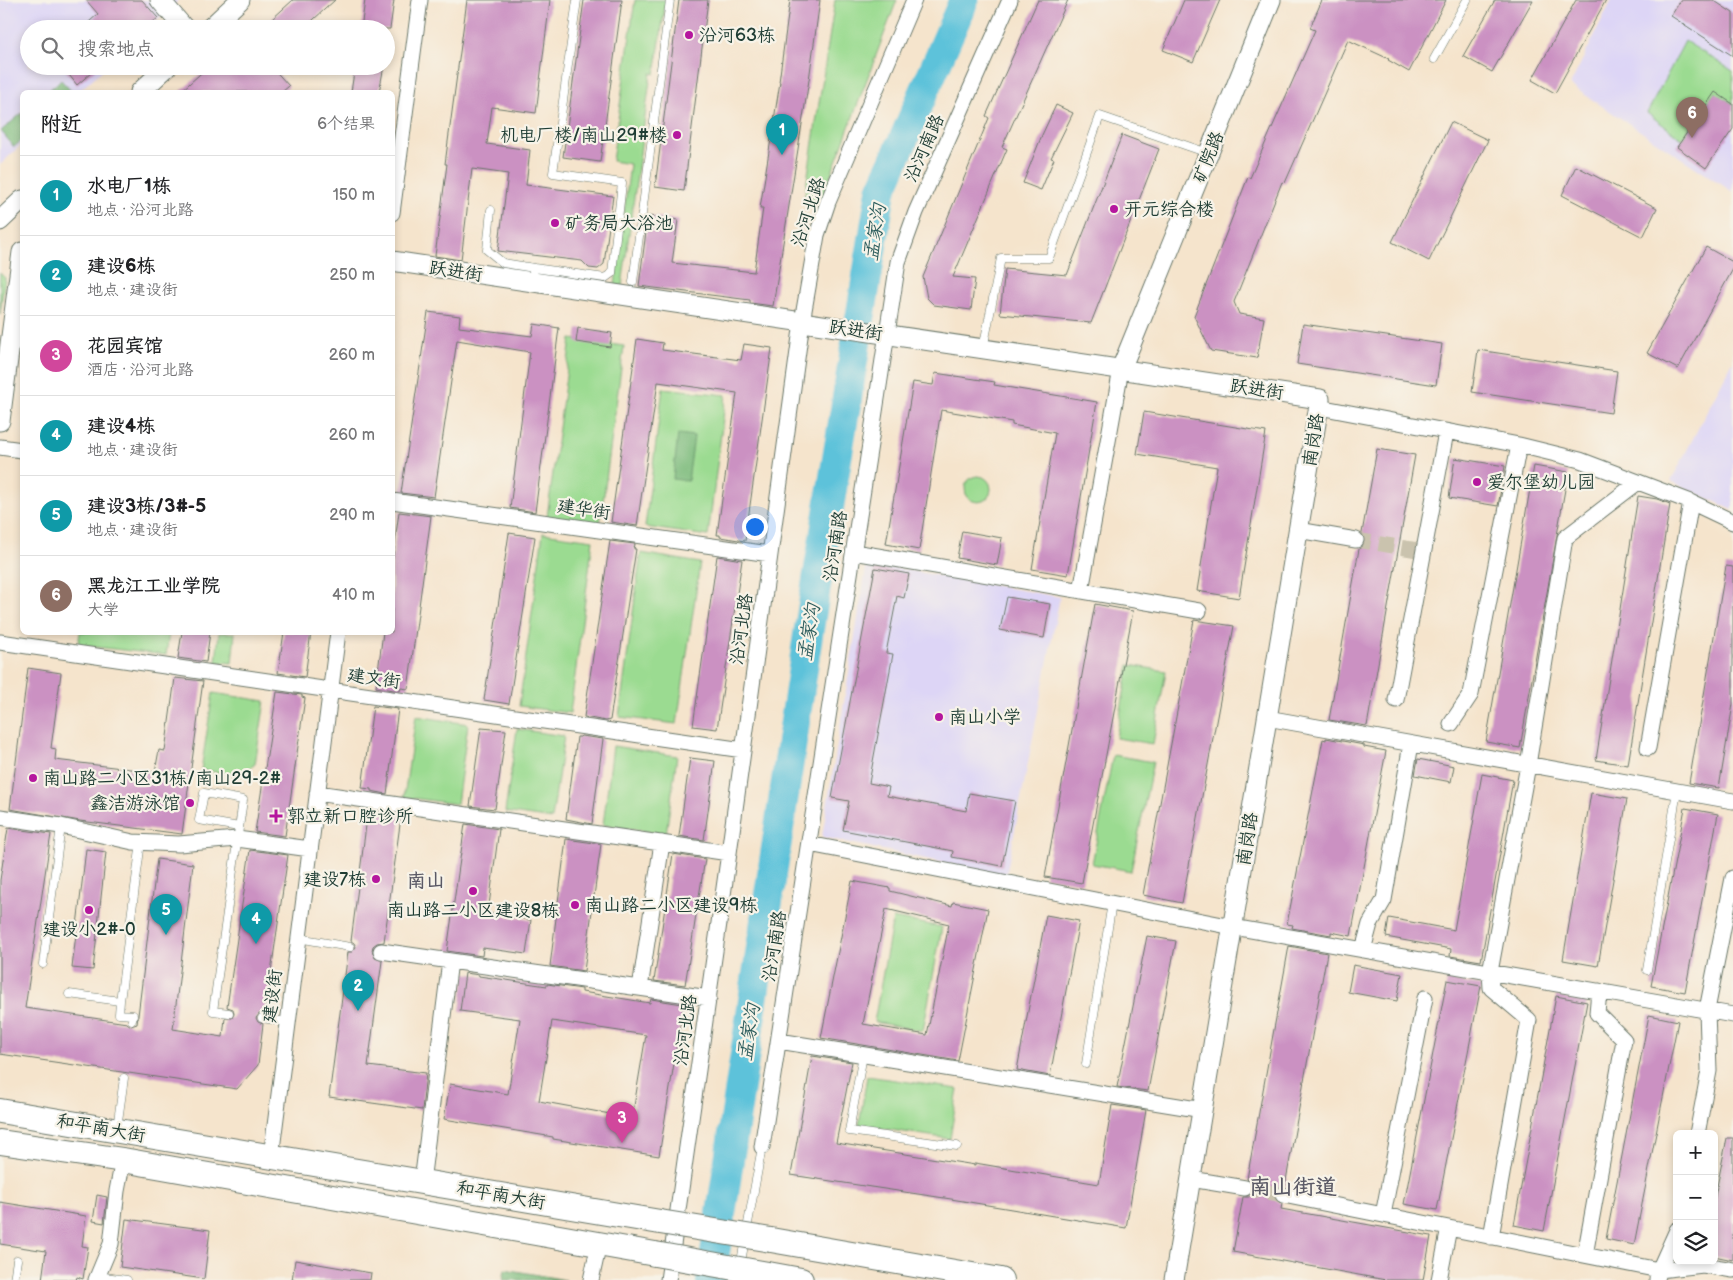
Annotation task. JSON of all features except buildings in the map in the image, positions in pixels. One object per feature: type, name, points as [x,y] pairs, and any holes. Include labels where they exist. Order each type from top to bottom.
[{"type":"main road","name":"和平南大街","points":[[0,1111],[1001,1280]]},
{"type":"main road","name":"和平南大街","points":[[0,1142],[123,1160],[801,1280]]},
{"type":"street","points":[[160,0],[177,20]]},
{"type":"street","points":[[219,20],[240,0]]},
{"type":"street","points":[[395,190],[420,0]]},
{"type":"street","name":"沿河北路","points":[[668,1280],[803,322],[817,235],[914,0]]},
{"type":"street","name":"沿河南路","points":[[762,1147],[854,552],[882,334],[898,262],[910,228],[1010,0]]},
{"type":"street","name":"矿院路","points":[[1122,369],[1271,0]]},
{"type":"street","points":[[142,90],[158,75]]},
{"type":"street","points":[[0,221],[20,204]]},
{"type":"street","name":"跃进街","points":[[395,261],[533,275],[803,322],[1122,369],[1319,403]]},
{"type":"street","points":[[0,421],[20,273]]},
{"type":"street","points":[[1081,591],[1122,369]]},
{"type":"street","points":[[1319,403],[1580,460],[1691,502],[1733,522]]},
{"type":"street","name":"南岗路","points":[[1174,1280],[1319,403]]},
{"type":"street","points":[[1396,700],[1446,432]]},
{"type":"street","points":[[1451,724],[1471,694],[1519,446]]},
{"type":"street","points":[[0,447],[20,450]]},
{"type":"street","points":[[1491,1236],[1529,1020],[1491,988],[1490,972],[1528,764],[1565,538],[1638,482]]},
{"type":"street","name":"建华街","points":[[395,501],[770,554]]},
{"type":"street","points":[[1648,748],[1691,502]]},
{"type":"street","points":[[1298,530],[1356,540]]},
{"type":"street","points":[[854,552],[1199,611]]},
{"type":"street","name":"建设街","points":[[271,1157],[338,635]]},
{"type":"street","name":"建文街","points":[[0,642],[743,750]]},
{"type":"street","points":[[1267,718],[1733,801]]},
{"type":"street","points":[[1363,950],[1370,924],[1384,900],[1410,744]]},
{"type":"street","points":[[317,793],[729,853]]},
{"type":"street","points":[[0,817],[61,826],[133,842],[179,844],[238,833],[310,849]]},
{"type":"street","points":[[640,988],[662,844]]},
{"type":"street","points":[[809,844],[1233,927],[1733,1014]]},
{"type":"street","points":[[1698,1130],[1709,1071],[1707,1010],[1733,878]]},
{"type":"street","points":[[381,952],[708,998]]},
{"type":"street","points":[[422,1182],[450,961]]},
{"type":"street","points":[[1585,1255],[1624,1040],[1597,1012],[1599,991]]},
{"type":"street","points":[[1383,1215],[1425,998]]},
{"type":"street","points":[[779,1041],[1203,1110]]},
{"type":"street","points":[[96,1278],[110,1244],[123,1160]]},
{"type":"street","points":[[1191,1179],[1245,1188]]},
{"type":"street","points":[[1283,1195],[1585,1255],[1658,1275],[1703,1265],[1733,1270]]},
{"type":"street","points":[[1439,1280],[1449,1228]]},
{"type":"street","points":[[1658,1275],[1673,1239]]},
{"type":"street","points":[[591,1280],[599,1244]]},
{"type":"lane","points":[[491,210],[487,250],[503,263],[533,275],[605,278],[612,273],[622,183],[553,173],[577,0]]},
{"type":"lane","points":[[633,282],[670,0]]},
{"type":"lane","points":[[1434,59],[1467,0]]},
{"type":"lane","points":[[983,349],[1001,258],[1049,258],[1100,116],[1209,153]]},
{"type":"lane","points":[[1647,970],[1677,791]]},
{"type":"lane","points":[[229,1013],[213,1011],[243,800],[204,793],[199,820],[238,833]]},
{"type":"lane","points":[[43,964],[61,826]]},
{"type":"lane","points":[[132,1020],[133,1015],[119,1014],[141,842]]},
{"type":"lane","points":[[1086,1064],[1112,903]]},
{"type":"lane","points":[[298,938],[350,947]]},
{"type":"lane","points":[[69,994],[120,1002]]},
{"type":"lane","points":[[262,1018],[287,1022]]},
{"type":"lane","points":[[862,1055],[849,1131],[957,1146]]},
{"type":"lane","points":[[117,1131],[124,1078]]},
{"type":"lane","points":[[737,1280],[762,1147]]},
{"type":"lane","points":[[14,1280],[17,1260]]},
{"type":"lane","points":[[96,1278],[127,1280]]},
{"type":"shaded area","points":[[0,0],[179,0],[157,20],[20,20],[20,75],[97,75],[80,90],[20,90],[20,146],[0,165]]},
{"type":"shaded area","points":[[1612,0],[1733,0],[1733,192],[1570,85]]},
{"type":"shaded area","points":[[1733,361],[1733,510],[1671,481]]},
{"type":"shaded area","name":"南山小学","points":[[867,563],[1060,597],[1006,876],[822,837]]},
{"type":"green space","points":[[635,0],[666,0],[655,74],[651,73],[622,286],[615,285],[630,164],[612,161]]},
{"type":"green space","points":[[835,0],[897,0],[821,201],[804,200]]},
{"type":"green space","points":[[1685,41],[1733,71],[1733,104],[1715,92],[1682,139],[1647,113]]},
{"type":"green space","points":[[61,80],[70,90],[49,90]]},
{"type":"green space","points":[[20,115],[20,142],[14,147],[1,131]]},
{"type":"green space","points":[[0,273],[5,278],[0,314]]},
{"type":"green space","points":[[571,339],[624,346],[600,524],[547,517]]},
{"type":"green space","points":[[663,388],[726,395],[708,536],[645,527]]},
{"type":"green space","points":[[678,434],[694,436],[688,481],[673,479]]},
{"type":"green space","points":[[978,476],[987,480],[991,489],[987,498],[978,502],[969,498],[965,489],[969,480]]},
{"type":"green space","points":[[543,533],[593,540],[570,713],[519,706]]},
{"type":"green space","points":[[641,553],[700,563],[677,724],[619,717]]},
{"type":"green space","points":[[80,635],[169,635],[166,655],[78,645]]},
{"type":"green space","points":[[219,635],[235,635],[232,663],[216,662]]},
{"type":"green space","points":[[1129,665],[1166,671],[1153,744],[1116,738]]},
{"type":"green space","points":[[213,693],[265,701],[255,764],[241,776],[201,770]]},
{"type":"green space","points":[[416,716],[468,724],[457,804],[404,797]]},
{"type":"green space","points":[[517,729],[564,736],[552,819],[505,812]]},
{"type":"green space","points":[[613,746],[677,756],[666,834],[603,825]]},
{"type":"green space","points":[[1113,755],[1153,762],[1131,871],[1092,864]]},
{"type":"green space","points":[[893,918],[942,927],[923,1031],[874,1022]]},
{"type":"green space","points":[[867,1076],[958,1089],[950,1139],[859,1125]]},
{"type":"green space","points":[[505,1269],[566,1280],[503,1280]]},
{"type":"waterway","name":"孟家沟","points":[[711,1280],[808,635],[881,191],[964,0]]},
{"type":"tunnel","points":[[1356,540],[1424,551]]},
{"type":"tunnel","points":[[1245,1188],[1283,1195]]},
{"type":"place","name":"沿河63栋","points":[[689,35]]},
{"type":"place","name":"机电厂楼/南山29#楼","points":[[677,135]]},
{"type":"place","name":"黑龙江工业学院","points":[[1692,138]]},
{"type":"place","name":"水电厂1栋","points":[[782,155]]},
{"type":"place","name":"开元综合楼","points":[[1114,209]]},
{"type":"place","name":"矿务局大浴池","points":[[555,223]]},
{"type":"place","name":"爱尔堡幼儿园","points":[[1477,482]]},
{"type":"place","name":"南山小学","points":[[939,717]]},
{"type":"place","name":"南山路二小区31栋/南山29-2#","points":[[33,778]]},
{"type":"place","name":"鑫洁游泳馆","points":[[190,803]]},
{"type":"place","name":"郭立新口腔诊所","points":[[276,816]]},
{"type":"place","name":"建设7栋","points":[[376,879]]},
{"type":"place","name":"南山路二小区建设8栋","points":[[473,891]]},
{"type":"place","name":"南山路二小区建设9栋","points":[[575,905]]},
{"type":"place","name":"建设小2#-0","points":[[89,910]]},
{"type":"place","name":"建设3栋/3#-5","points":[[166,935]]},
{"type":"place","name":"建设4栋","points":[[256,944]]},
{"type":"place","name":"建设6栋","points":[[358,1011]]},
{"type":"place","name":"花园宾馆","points":[[622,1143]]},
{"type":"district","name":"南山","points":[[426,880]]},
{"type":"district","name":"南山街道","points":[[1293,1186]]}]
